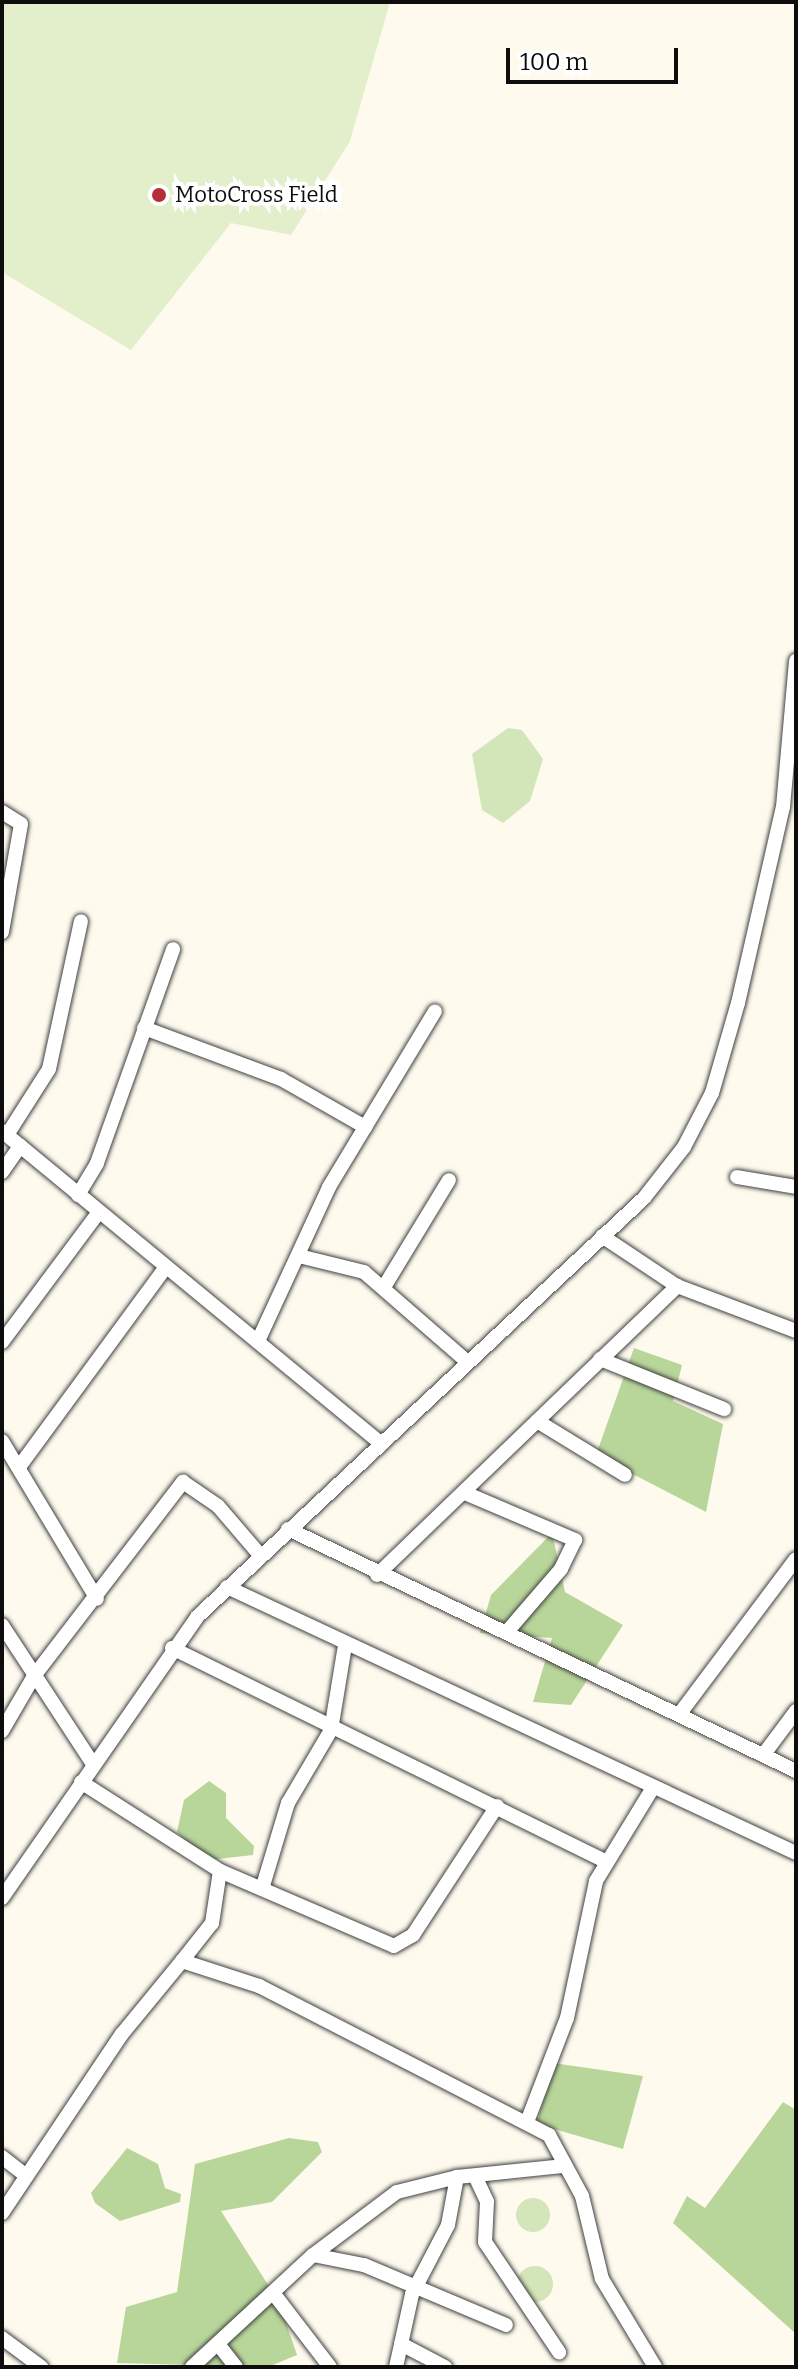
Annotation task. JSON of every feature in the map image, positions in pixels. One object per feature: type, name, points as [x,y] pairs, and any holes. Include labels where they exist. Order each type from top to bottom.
[{"type":"street","points":[[2,1898],[172,1648],[227,1587],[464,1359],[602,1236],[684,1147],[726,1052],[783,807],[796,661]]},
{"type":"street","points":[[2,812],[21,824],[2,932]]},
{"type":"street","points":[[81,921],[55,1053],[4,1133],[379,1442]]},
{"type":"street","points":[[78,1195],[97,1163],[173,949]]},
{"type":"street","points":[[258,1341],[365,1127],[435,1011]]},
{"type":"street","points":[[144,1028],[281,1079],[365,1127]]},
{"type":"street","points":[[2,1172],[20,1146]]},
{"type":"street","points":[[737,1177],[796,1187]]},
{"type":"street","points":[[384,1287],[449,1180]]},
{"type":"street","points":[[2,1342],[99,1212]]},
{"type":"street","points":[[602,1236],[677,1286],[796,1331]]},
{"type":"street","points":[[299,1256],[364,1272],[464,1359]]},
{"type":"street","points":[[19,1467],[166,1267]]},
{"type":"street","points":[[377,1575],[677,1286]]},
{"type":"street","points":[[600,1359],[724,1409]]},
{"type":"street","points":[[537,1421],[625,1475]]},
{"type":"street","points":[[2,1441],[97,1599]]},
{"type":"street","points":[[2,1731],[34,1676],[97,1599],[183,1482],[218,1506],[260,1555]]},
{"type":"street","points":[[465,1493],[575,1540],[561,1569],[506,1633]]},
{"type":"street","points":[[288,1529],[377,1575],[681,1712],[796,1771]]},
{"type":"street","points":[[681,1712],[796,1559]]},
{"type":"street","points":[[227,1587],[651,1791],[796,1853]]},
{"type":"street","points":[[2,1625],[93,1764]]},
{"type":"street","points":[[262,1889],[288,1803],[331,1730],[345,1645]]},
{"type":"street","points":[[172,1648],[331,1730],[497,1806],[605,1861]]},
{"type":"street","points":[[764,1754],[796,1711]]},
{"type":"street","points":[[81,1782],[220,1871],[394,1946],[413,1935],[497,1806]]},
{"type":"street","points":[[527,2122],[567,2018],[587,1907],[605,1861],[651,1791]]},
{"type":"street","points":[[2,2213],[122,2034],[212,1923],[220,1871]]},
{"type":"street","points":[[182,1961],[259,1986],[549,2135],[582,2196],[602,2279],[655,2367]]},
{"type":"street","points":[[2,2157],[26,2176]]},
{"type":"street","points":[[192,2367],[313,2255],[397,2192],[457,2177],[476,2178],[564,2166]]},
{"type":"street","points":[[396,2367],[417,2284],[448,2225],[457,2177]]},
{"type":"street","points":[[476,2178],[487,2202],[485,2242],[559,2352]]},
{"type":"street","points":[[313,2255],[417,2284],[506,2325]]},
{"type":"street","points":[[274,2294],[330,2367]]},
{"type":"street","points":[[2,2338],[41,2367]]},
{"type":"street","points":[[218,2344],[236,2367]]},
{"type":"street","points":[[401,2344],[445,2367]]},
{"type":"green space","name":"MotoCross Field","points":[[2,2],[390,2],[350,141],[291,235],[231,223],[131,350],[2,272]]},
{"type":"green space","points":[[508,728],[522,730],[543,759],[530,801],[503,823],[482,810],[472,754]]},
{"type":"green space","points":[[634,1348],[682,1365],[673,1401],[723,1424],[706,1512],[596,1455]]},
{"type":"green space","points":[[552,1533],[565,1592],[623,1625],[571,1705],[533,1702],[552,1638],[480,1633],[491,1595]]},
{"type":"green space","points":[[209,1781],[226,1793],[226,1818],[254,1846],[253,1855],[208,1860],[177,1832],[184,1800]]},
{"type":"green space","points":[[553,2063],[643,2076],[623,2149],[537,2124]]},
{"type":"green space","points":[[783,2102],[796,2110],[796,2334],[673,2223],[687,2196],[705,2208]]},
{"type":"green space","points":[[289,2138],[318,2142],[322,2152],[272,2202],[221,2211],[279,2302],[297,2355],[268,2367],[117,2363],[126,2307],[177,2292],[195,2164]]},
{"type":"green space","points":[[127,2148],[158,2164],[165,2188],[181,2194],[180,2202],[120,2221],[95,2203],[91,2193]]},
{"type":"green space","points":[[533,2198],[545,2203],[550,2215],[545,2227],[533,2232],[521,2227],[516,2215],[521,2203]]},
{"type":"green space","points":[[535,2266],[548,2271],[553,2284],[548,2297],[535,2302],[522,2297],[517,2284],[522,2271]]},
{"type":"place","name":"MotoCross Field","points":[[159,195]]}]
